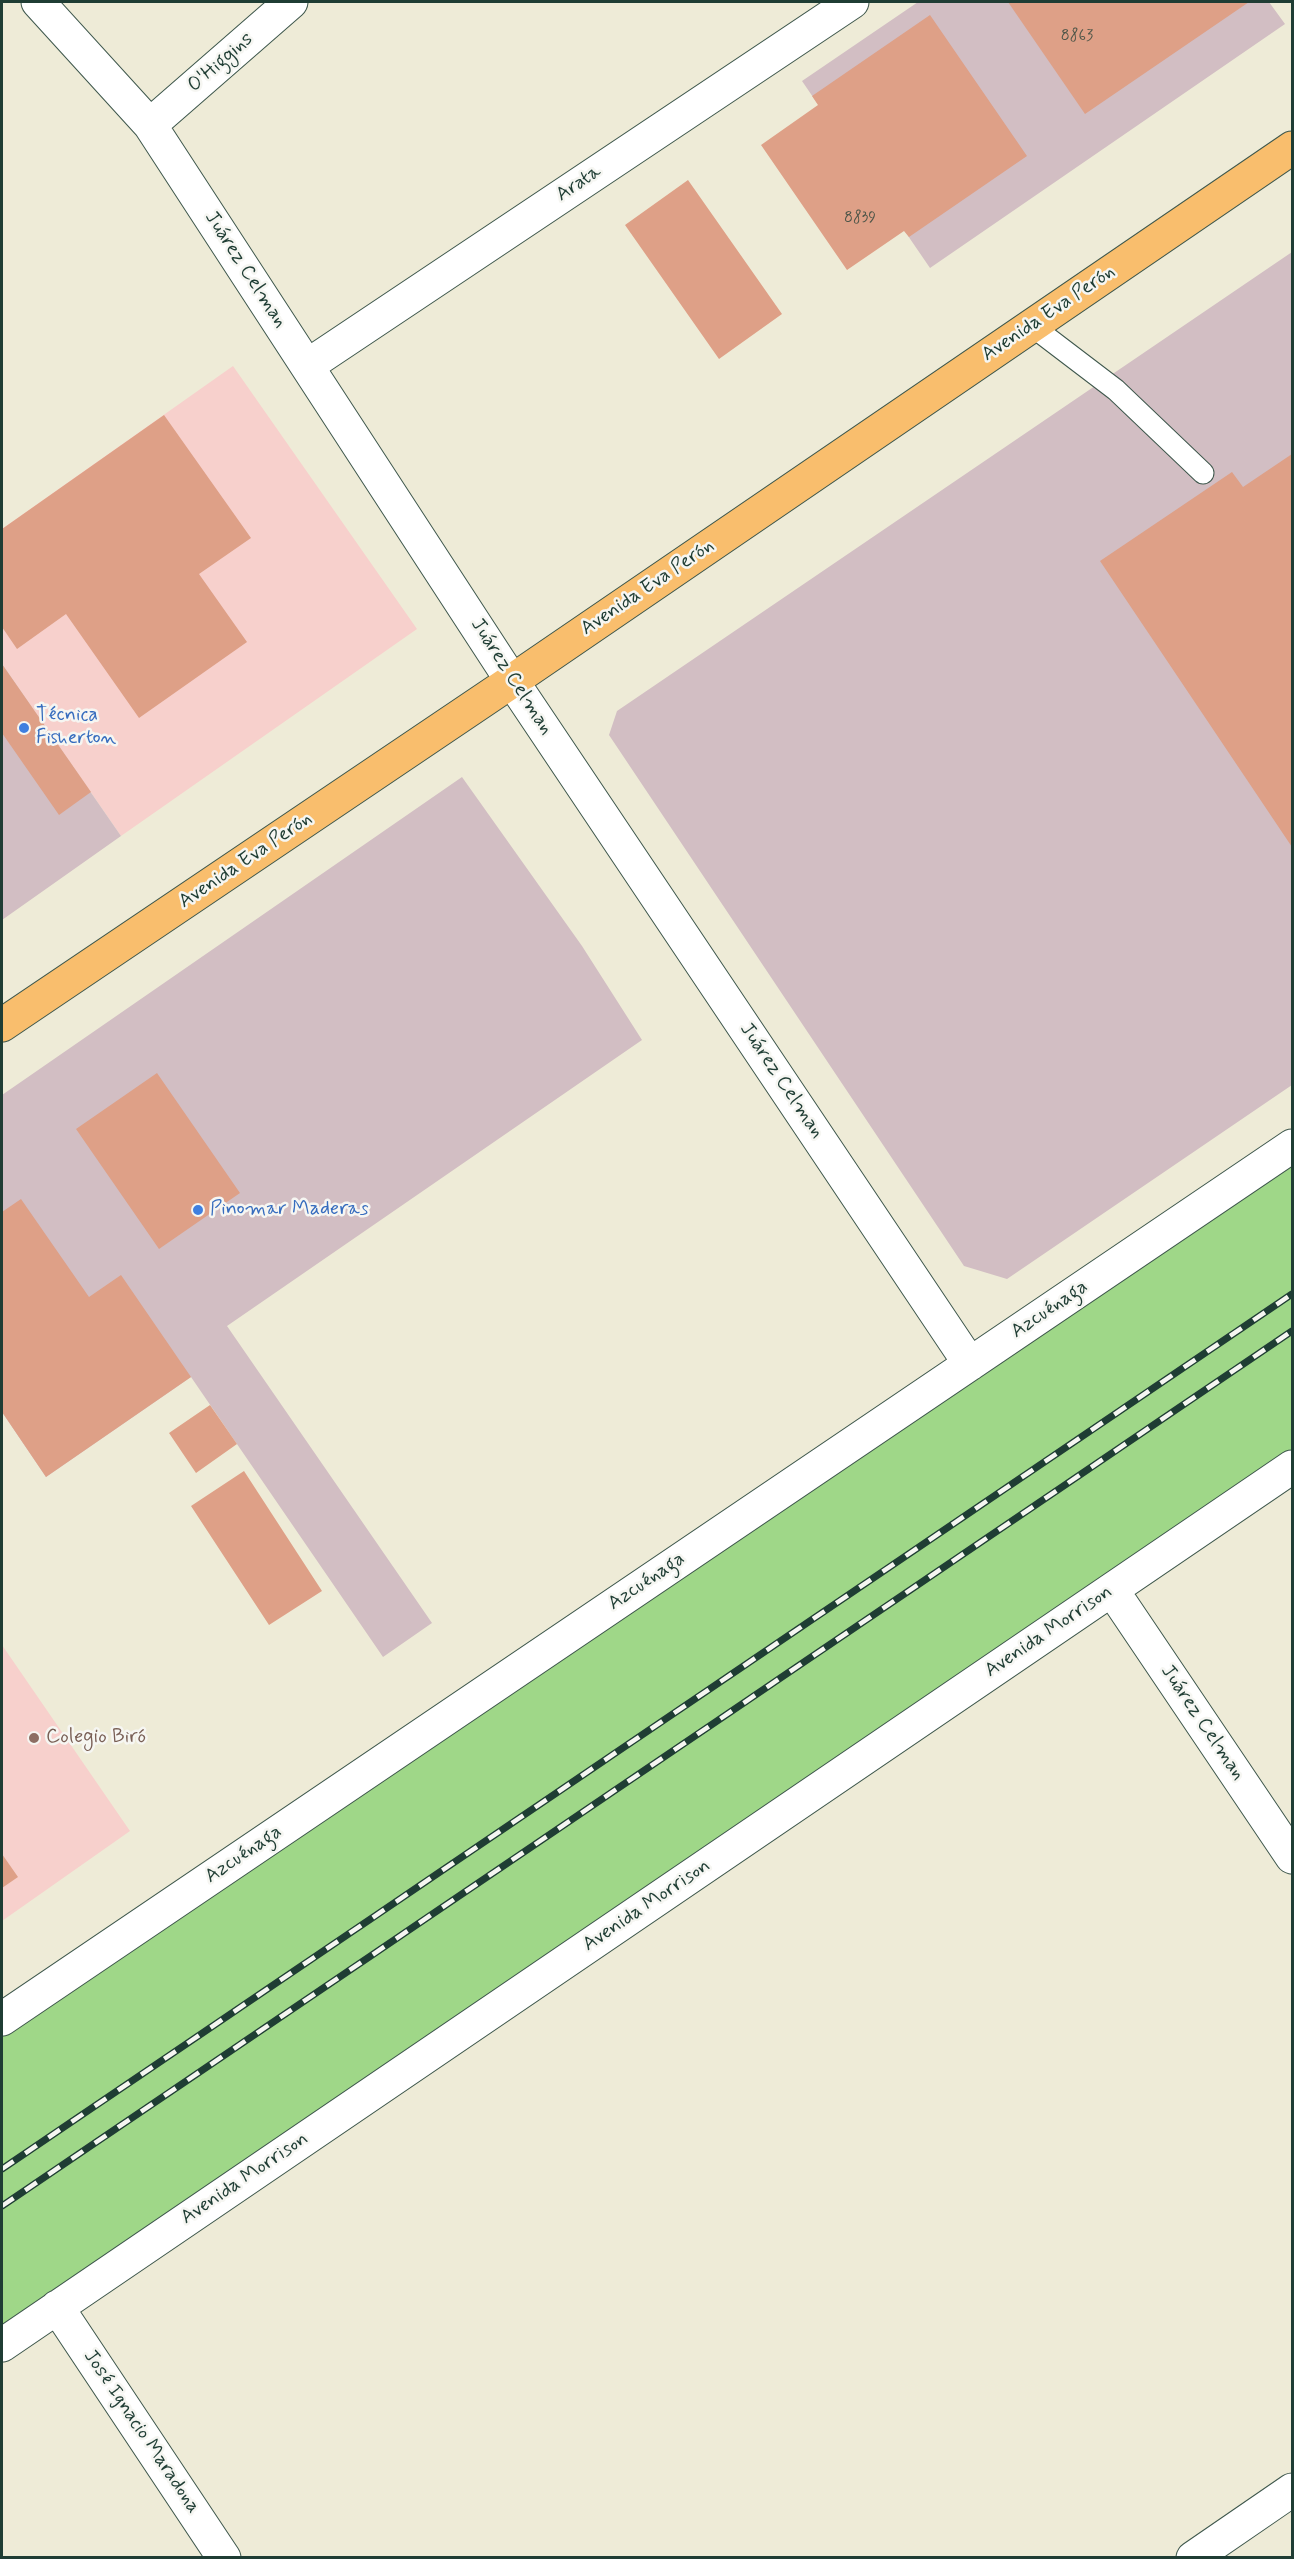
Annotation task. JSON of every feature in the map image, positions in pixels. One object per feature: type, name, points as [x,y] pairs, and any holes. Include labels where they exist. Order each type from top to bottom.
[{"type":"main road","name":"Avenida Eva Perón","points":[[2,1025],[512,681],[1293,148]]},
{"type":"street","name":"Juárez Celman","points":[[38,2],[150,125],[512,681],[970,1364]]},
{"type":"street","name":"O'Higgins","points":[[150,125],[291,2]]},
{"type":"street","name":"Arata","points":[[307,366],[852,2]]},
{"type":"street","name":"Azcuénaga","points":[[2,2019],[1293,1146]]},
{"type":"street","name":"Avenida Morrison","points":[[2,2345],[1293,1467]]},
{"type":"street","name":"Juárez Celman","points":[[1112,1590],[1293,1857]]},
{"type":"street","name":"José Ignacio Maradona","points":[[57,2307],[224,2558]]},
{"type":"street","points":[[1192,2558],[1293,2490]]},
{"type":"lane","points":[[1032,326],[1116,390],[1203,473]]},
{"type":"shaded area","points":[[918,2],[1269,2],[1285,24],[930,268],[802,81]]},
{"type":"shaded area","points":[[1292,252],[1292,1085],[1007,1279],[964,1266],[609,735],[617,711]]},
{"type":"shaded area","points":[[233,366],[417,629],[121,836],[2,664],[2,529]]},
{"type":"shaded area","name":"Técnica Fisherton","points":[[2,664],[121,836],[2,920]]},
{"type":"shaded area","name":"Pinomar Maderas","points":[[462,777],[582,946],[642,1040],[227,1326],[432,1623],[383,1657],[191,1377],[46,1477],[2,1412],[2,1095]]},
{"type":"shaded area","name":"Colegio Biró","points":[[2,1645],[130,1831],[2,1921]]},
{"type":"green space","points":[[1292,1146],[1292,1467],[2,2345],[2,2019]]},
{"type":"building","points":[[1008,2],[1249,2],[1085,114]]},
{"type":"building","points":[[930,15],[1027,156],[909,237],[904,231],[847,270],[761,145],[818,105],[812,96]]},
{"type":"building","points":[[688,180],[782,314],[719,359],[625,225]]},
{"type":"building","points":[[164,415],[251,538],[199,574],[247,642],[139,718],[66,614],[17,649],[2,627],[2,529]]},
{"type":"building","points":[[1292,454],[1292,847],[1100,561],[1232,472],[1243,487]]},
{"type":"building","points":[[2,664],[91,792],[59,815],[2,733]]},
{"type":"building","points":[[157,1073],[240,1193],[159,1249],[76,1129]]},
{"type":"building","points":[[21,1199],[89,1297],[121,1275],[191,1377],[46,1477],[2,1412],[2,1212]]},
{"type":"building","points":[[210,1405],[237,1444],[196,1473],[169,1433]]},
{"type":"building","points":[[244,1471],[322,1591],[269,1625],[191,1506]]},
{"type":"building","points":[[2,1854],[18,1877],[2,1888]]},
{"type":"railway","points":[[2,2169],[1292,1294]]},
{"type":"railway","points":[[2,2206],[1292,1331]]},
{"type":"place","name":"Técnica Fisherton","points":[[24,728]]},
{"type":"place","name":"Pinomar Maderas","points":[[198,1210]]},
{"type":"place","name":"Colegio Biró","points":[[34,1738]]}]
